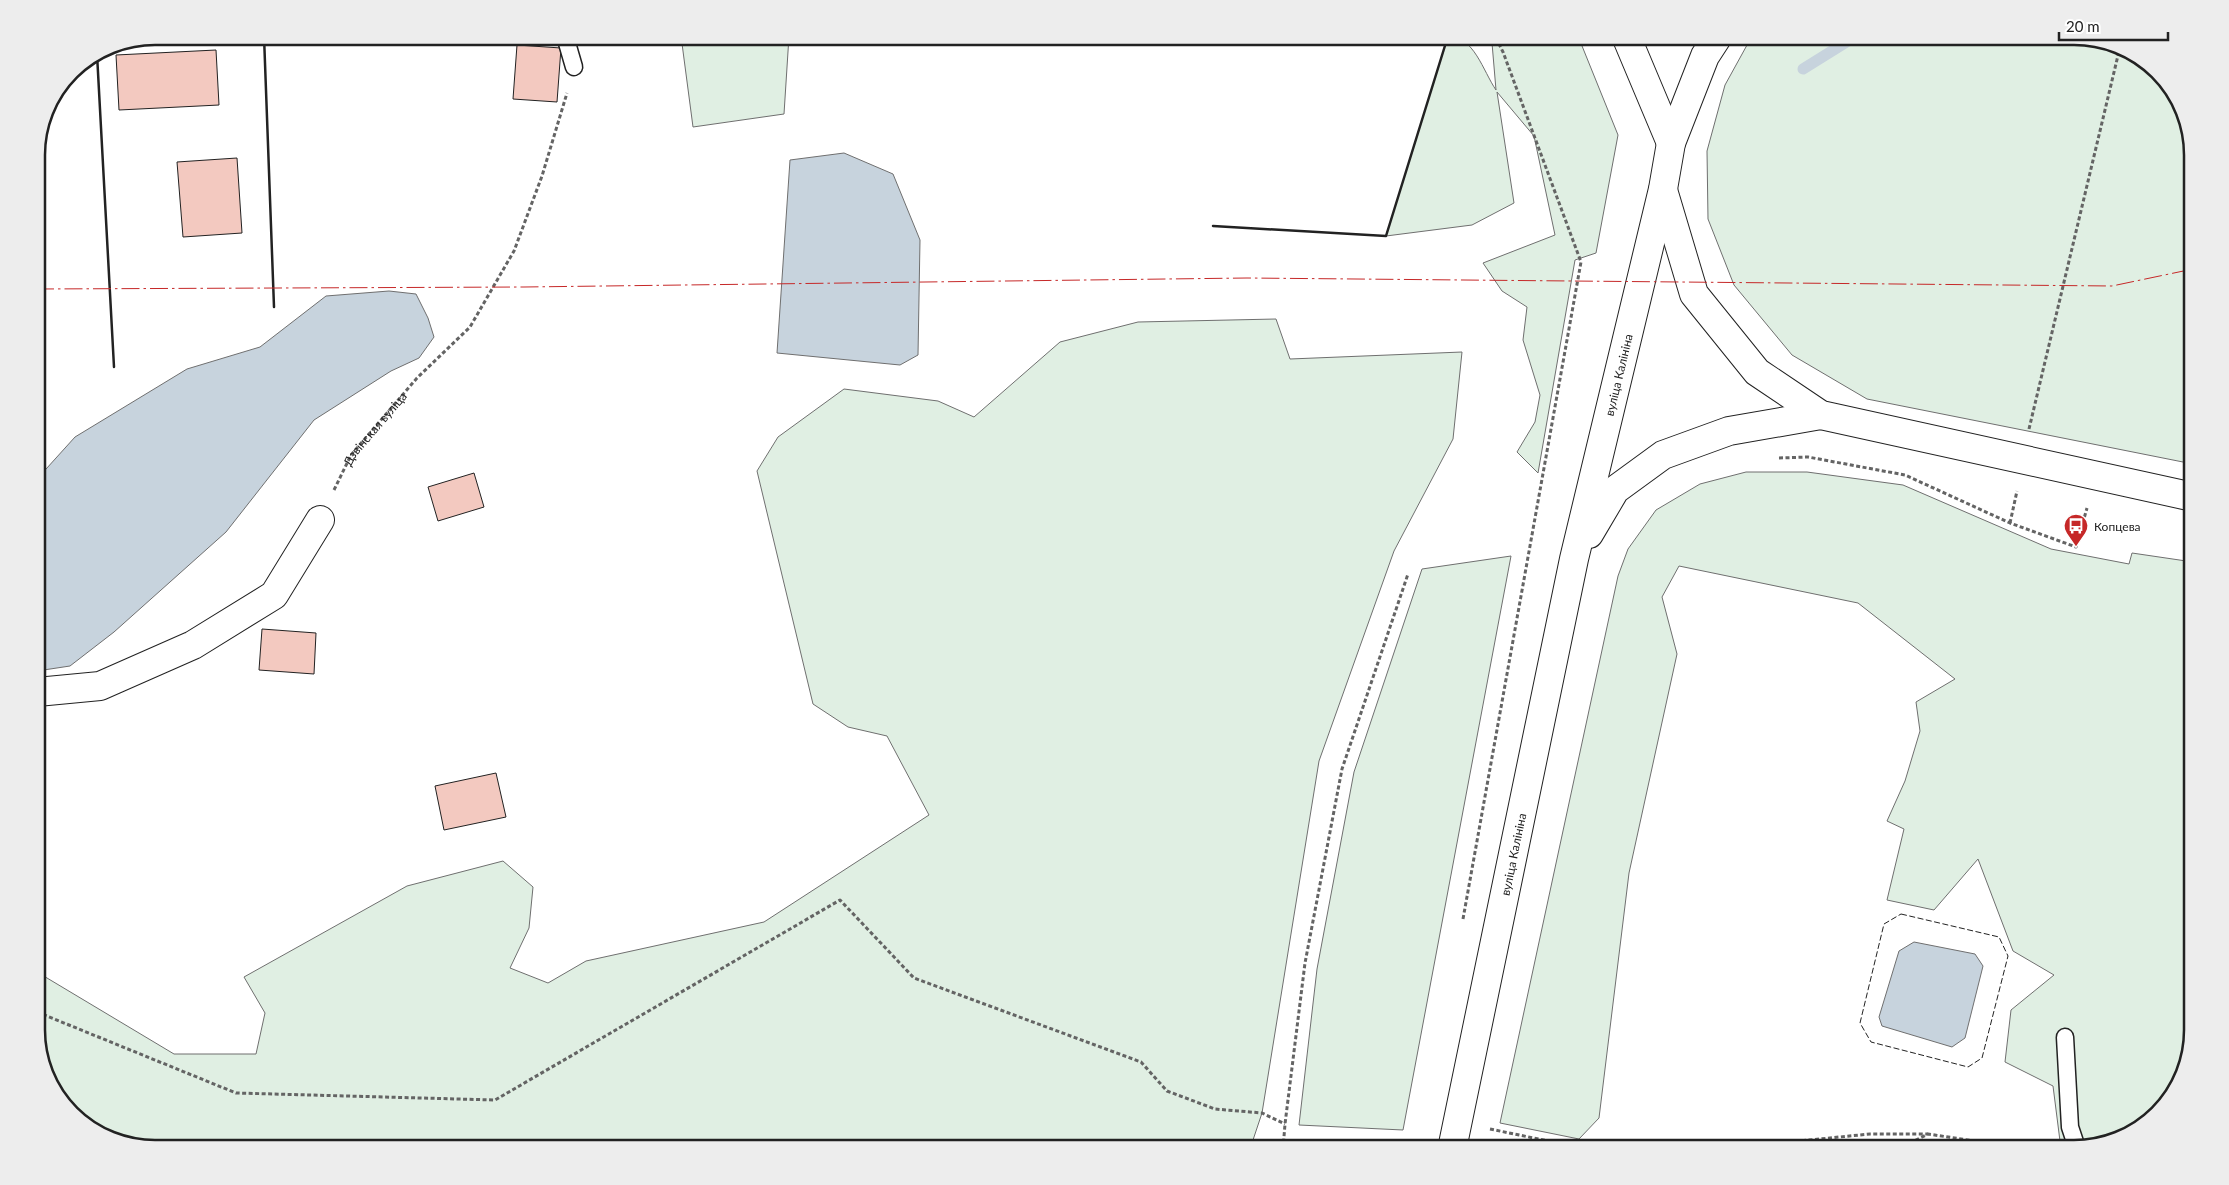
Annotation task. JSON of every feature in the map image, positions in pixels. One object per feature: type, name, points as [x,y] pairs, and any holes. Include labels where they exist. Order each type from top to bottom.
[{"type":"main road","points":[[1630,45],[1671,142]]},
{"type":"main road","name":"вуліца Калініна","points":[[1454,1140],[1574,559],[1663,189],[1671,142],[1705,56],[1712,45]]},
{"type":"main road","points":[[1663,189],[1694,294],[1757,372],[1821,415],[2184,494]]},
{"type":"main road","name":"вуліца Калініна","points":[[1574,559],[1615,490],[1663,455],[1729,431],[1821,415]]},
{"type":"main road","points":[[45,691],[100,686],[193,645],[274,594],[320,520]]},
{"type":"lane","points":[[568,45],[574,67]]},
{"type":"lane","points":[[2065,1037],[2070,1128],[2074,1140]]},
{"type":"path","points":[[1463,924],[1582,262],[1500,45]]},
{"type":"path","points":[[2010,523],[2023,460],[2118,54]]},
{"type":"path","name":"Дзвінская вуліца","points":[[320,520],[351,455],[416,378],[470,327],[514,250],[542,176],[574,67]]},
{"type":"path","points":[[1770,458],[1808,457],[1905,476],[2010,523],[2076,547],[2095,476]]},
{"type":"path","points":[[1284,1140],[1284,1124],[1305,963],[1342,768],[1408,574]]},
{"type":"path","points":[[45,1016],[236,1094],[495,1100],[840,900],[914,978],[1141,1062],[1167,1091],[1215,1109],[1262,1113],[1284,1124]]},
{"type":"path","points":[[1498,1131],[1542,1140]]},
{"type":"path","points":[[1809,1140],[1870,1134],[1928,1134],[1968,1140]]},
{"type":"path","points":[[1916,1140],[1928,1134]]},
{"type":"green space","points":[[682,45],[788,45],[784,114],[693,127]]},
{"type":"green space","points":[[1445,45],[1468,45],[1477,56],[1496,90],[1492,45],[1582,45],[1618,135],[1596,253],[1575,260],[1538,473],[1517,452],[1535,422],[1540,395],[1523,340],[1527,307],[1502,291],[1483,263],[1555,235],[1534,136],[1497,92],[1514,203],[1472,225],[1386,236]]},
{"type":"green space","points":[[1747,45],[2089,46],[2123,56],[2147,72],[2157,82],[2173,106],[2182,133],[2184,147],[2184,462],[1867,399],[1792,355],[1734,285],[1708,219],[1707,151],[1725,85]]},
{"type":"green space","points":[[1276,319],[1290,359],[1462,352],[1453,439],[1394,551],[1319,761],[1262,1113],[1253,1140],[154,1140],[126,1136],[106,1129],[82,1113],[63,1091],[56,1079],[47,1052],[45,1038],[45,977],[174,1054],[256,1054],[265,1013],[244,977],[407,886],[503,861],[533,887],[529,928],[510,968],[548,983],[586,961],[764,922],[929,815],[887,736],[848,727],[813,704],[757,471],[778,437],[844,389],[938,401],[974,417],[1060,342],[1138,322]]},
{"type":"green space","points":[[1746,472],[1807,472],[1903,485],[2051,549],[2129,564],[2132,553],[2184,561],[2183,1045],[2178,1066],[2166,1091],[2147,1113],[2135,1122],[2123,1129],[2103,1136],[2089,1139],[2060,1140],[2053,1086],[2005,1062],[2011,1010],[2054,975],[2013,951],[1978,859],[1934,910],[1887,900],[1904,829],[1887,821],[1905,781],[1920,731],[1916,702],[1955,679],[1858,603],[1679,566],[1662,597],[1677,654],[1629,873],[1599,1118],[1579,1139],[1500,1123],[1618,576],[1628,549],[1656,510],[1700,484]]},
{"type":"green space","points":[[1511,556],[1403,1130],[1299,1125],[1317,969],[1354,772],[1422,569]]},
{"type":"shaded area","points":[[844,153],[893,174],[920,240],[918,355],[900,365],[777,353],[790,160]]},
{"type":"shaded area","points":[[389,291],[416,294],[428,318],[434,337],[419,358],[391,371],[314,420],[226,532],[114,632],[70,666],[45,670],[45,470],[75,437],[187,369],[260,347],[326,296]]},
{"type":"shaded area","points":[[1914,942],[1975,954],[1983,966],[1965,1038],[1952,1047],[1882,1026],[1879,1017],[1899,951]]},
{"type":"building","points":[[517,45],[561,48],[557,102],[513,99]]},
{"type":"building","points":[[216,50],[219,105],[119,110],[116,55]]},
{"type":"building","points":[[237,158],[242,233],[183,237],[177,162]]},
{"type":"building","points":[[474,473],[484,507],[438,521],[428,487]]},
{"type":"building","points":[[262,629],[316,633],[314,674],[259,670]]},
{"type":"building","points":[[496,773],[506,817],[444,830],[435,786]]},
{"type":"waterway","points":[[1803,69],[1842,45]]},
{"type":"fence","points":[[1901,914],[1999,937],[2008,956],[1982,1058],[1968,1067],[1871,1042],[1860,1023],[1884,924],[1901,914]]},
{"type":"wall","points":[[264,45],[274,307]]},
{"type":"wall","points":[[1213,226],[1386,236],[1445,45]]},
{"type":"wall","points":[[97,61],[114,367]]},
{"type":"power","points":[[45,289],[524,287],[1247,278],[2112,286],[2184,271]]},
{"type":"place","name":"Копцева","points":[[2076,547]]}]
